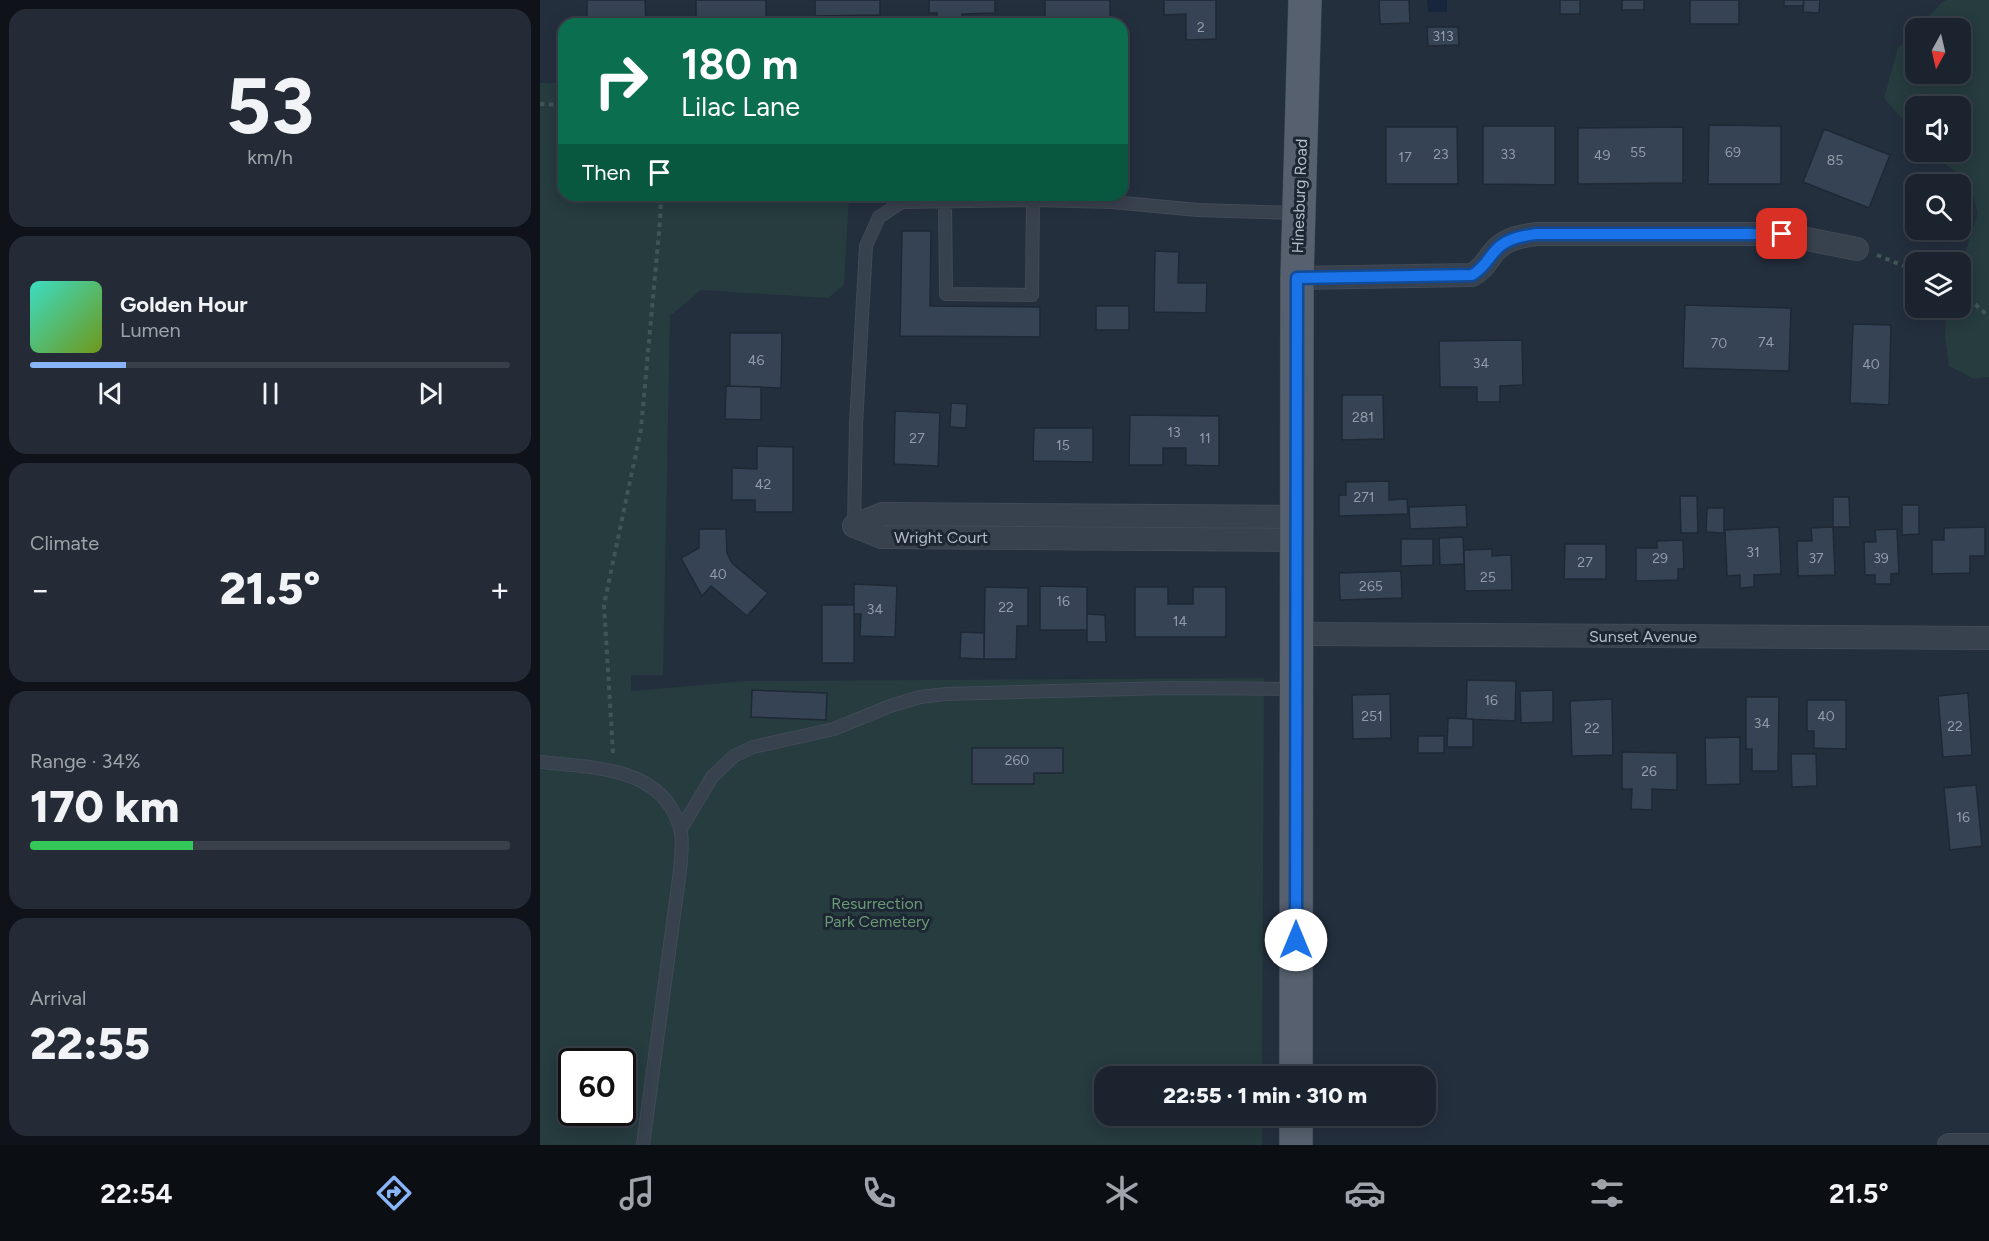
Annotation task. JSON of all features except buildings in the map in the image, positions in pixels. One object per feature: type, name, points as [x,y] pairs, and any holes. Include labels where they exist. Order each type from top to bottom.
[{"type":"main road","name":"Hinesburg Road","points":[[1296,1066],[1297,278],[1305,0]]},
{"type":"main road","points":[[1296,1126],[1296,1145]]},
{"type":"street","points":[[1297,278],[1472,275],[1482,269],[1499,246],[1516,237],[1536,234],[1782,234],[1857,249]]},
{"type":"street","name":"Wright Court","points":[[854,526],[881,537],[1297,529]]},
{"type":"street","name":"Sunset Avenue","points":[[1297,633],[1989,638]]},
{"type":"street","points":[[1949,1145],[1989,1145]]},
{"type":"lane","points":[[854,526],[856,424],[866,246],[879,218],[902,202],[988,201]]},
{"type":"lane","points":[[945,202],[946,294],[1032,295],[1032,201]]},
{"type":"lane","points":[[1072,201],[1112,202],[1198,210],[1299,213]]},
{"type":"lane","points":[[681,829],[712,777],[734,756],[753,747],[834,729],[890,706],[920,697],[946,694],[1169,688],[1296,689]]},
{"type":"lane","points":[[540,762],[614,771],[651,784],[668,800],[681,829],[679,878],[643,1145]]},
{"type":"path","points":[[540,104],[558,105]]},
{"type":"path","points":[[614,771],[604,605],[641,429],[661,201]]},
{"type":"path","points":[[1857,249],[1905,267]]},
{"type":"path","points":[[1971,302],[1989,317]]},
{"type":"green space","points":[[1989,0],[1989,377],[1974,379],[1949,366],[1945,336],[1946,318],[1971,318],[1971,252],[1965,252],[1978,213],[1971,190],[1971,174],[1958,174],[1943,162],[1971,162],[1971,96],[1905,96],[1905,122],[1884,98],[1898,48],[1905,41],[1905,84],[1971,84],[1971,18],[1927,18],[1942,2]]},
{"type":"green space","name":"Resurrection Park Cemetery","points":[[540,83],[558,83],[558,201],[849,201],[844,285],[828,298],[701,290],[670,316],[663,675],[631,675],[631,691],[748,681],[1264,678],[1262,1066],[1094,1066],[1094,1126],[1262,1126],[1262,1145],[540,1145]]},
{"type":"water","points":[[1427,0],[1447,0],[1447,12],[1428,12]]},
{"type":"route","points":[[1296,940],[1297,278],[1472,275],[1482,269],[1499,246],[1516,237],[1536,234],[1782,234]]}]
